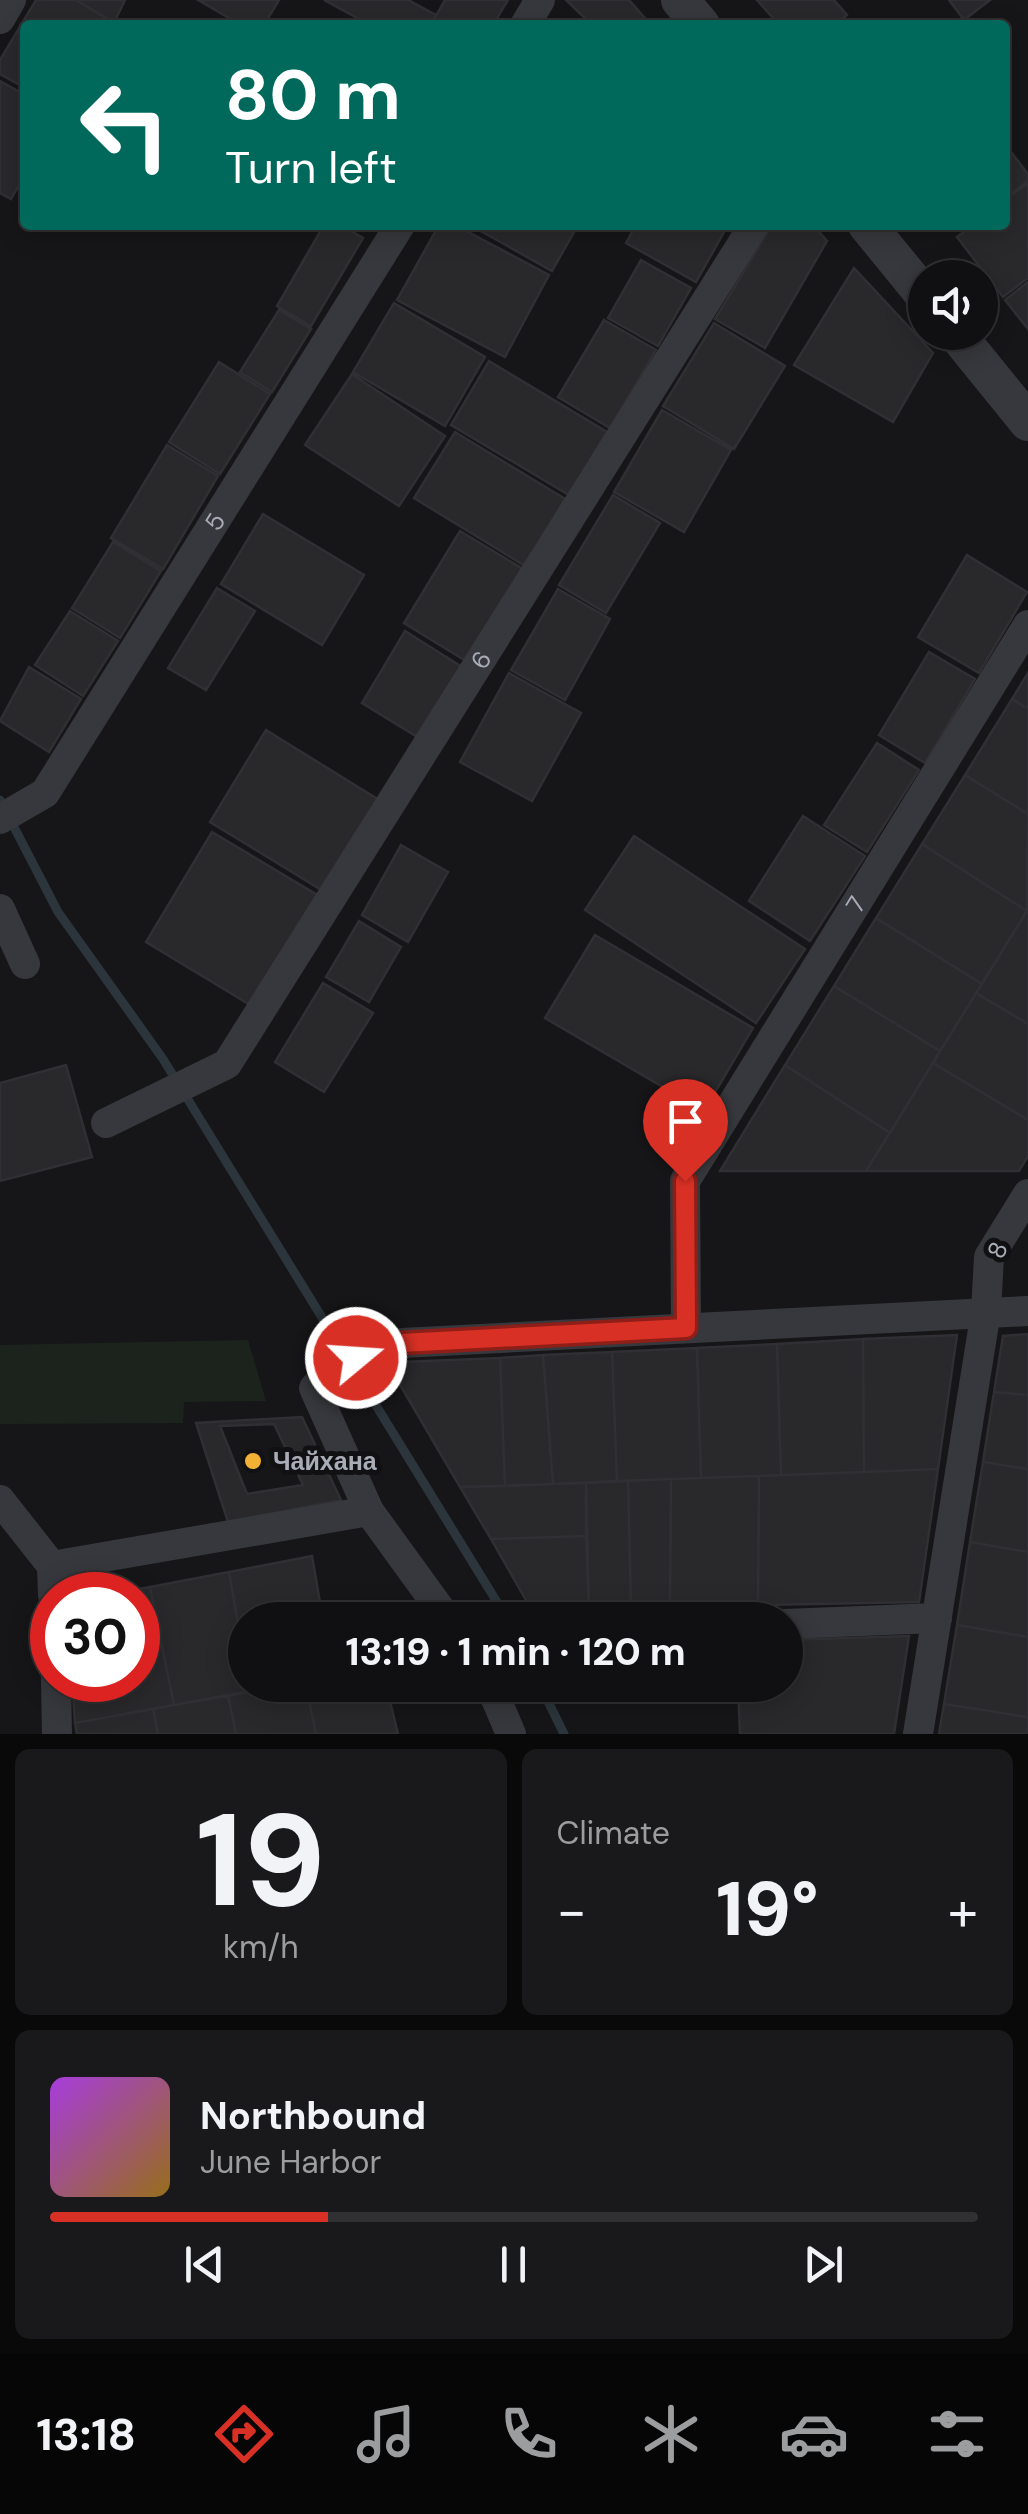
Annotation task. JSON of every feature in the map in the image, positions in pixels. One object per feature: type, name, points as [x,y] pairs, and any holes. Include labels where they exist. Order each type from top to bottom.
[{"type":"street","points":[[0,19],[12,0]]},
{"type":"street","points":[[680,0],[697,20]]},
{"type":"street","name":"5","points":[[11,813],[45,793],[397,230]]},
{"type":"street","name":"6","points":[[106,1123],[227,1064],[751,230]]},
{"type":"street","points":[[871,230],[908,275]]},
{"type":"street","points":[[970,350],[1028,422]]},
{"type":"street","name":"7","points":[[686,1328],[685,1181],[1028,625]]},
{"type":"street","points":[[0,909],[25,964]]},
{"type":"street","name":"8","points":[[918,1734],[986,1311],[990,1257],[1028,1194]]},
{"type":"street","points":[[435,1602],[369,1511],[314,1388],[329,1372],[382,1344],[1028,1311]]},
{"type":"street","points":[[0,1500],[47,1572]]},
{"type":"street","points":[[89,1572],[369,1511]]},
{"type":"street","points":[[803,1623],[937,1618]]},
{"type":"street","points":[[56,1702],[57,1734]]},
{"type":"street","points":[[497,1702],[511,1734]]},
{"type":"shaded area","points":[[248,1340],[266,1401],[184,1402],[183,1423],[0,1424],[0,1345]]},
{"type":"building","points":[[36,0],[76,0],[110,20],[24,20]]},
{"type":"building","points":[[76,0],[125,0],[115,20]]},
{"type":"building","points":[[198,0],[279,0],[267,20],[232,20]]},
{"type":"building","points":[[324,0],[408,0],[436,15],[433,20],[361,20]]},
{"type":"building","points":[[445,0],[508,0],[496,20],[434,20]]},
{"type":"building","points":[[566,0],[629,0],[647,20],[587,20]]},
{"type":"building","points":[[757,0],[834,0],[847,15],[842,20],[775,20]]},
{"type":"building","points":[[949,0],[990,0],[964,20]]},
{"type":"building","points":[[20,27],[20,85],[0,74],[0,60]]},
{"type":"building","points":[[0,81],[20,92],[20,184],[11,199],[0,193]]},
{"type":"building","points":[[1010,151],[1028,174],[1028,181],[1010,194]]},
{"type":"building","points":[[1028,183],[1028,278],[1003,297],[998,290],[998,260],[975,260],[957,237],[966,230],[1010,230],[1010,196]]},
{"type":"building","points":[[321,230],[349,230],[363,238],[311,326],[277,306]]},
{"type":"building","points":[[436,230],[464,230],[549,275],[505,357],[397,300]]},
{"type":"building","points":[[479,230],[575,230],[552,271]]},
{"type":"building","points":[[633,230],[725,230],[696,282],[626,243]]},
{"type":"building","points":[[769,230],[817,230],[827,241],[765,348],[715,319]]},
{"type":"building","points":[[641,260],[691,288],[658,346],[608,318]]},
{"type":"building","points":[[854,268],[908,326],[908,350],[933,353],[893,422],[794,365]]},
{"type":"building","points":[[1028,282],[1028,329],[1005,300]]},
{"type":"building","points":[[394,303],[485,357],[445,426],[353,372]]},
{"type":"building","points":[[279,310],[311,329],[272,392],[240,372]]},
{"type":"building","points":[[604,320],[656,350],[610,428],[558,397]]},
{"type":"building","points":[[714,323],[785,366],[734,449],[663,406]]},
{"type":"building","points":[[489,361],[607,432],[569,495],[451,425]]},
{"type":"building","points":[[219,362],[270,394],[220,474],[169,442]]},
{"type":"building","points":[[352,374],[445,436],[399,506],[305,445]]},
{"type":"building","points":[[662,410],[731,450],[684,532],[614,492]]},
{"type":"building","points":[[455,432],[565,499],[525,566],[414,498]]},
{"type":"building","points":[[167,445],[218,476],[163,569],[111,538]]},
{"type":"building","points":[[613,495],[660,523],[606,613],[559,585]]},
{"type":"building","points":[[263,514],[364,575],[322,645],[221,584]]},
{"type":"building","points":[[460,531],[523,569],[466,661],[404,623]]},
{"type":"building","points":[[113,542],[161,571],[120,638],[72,608]]},
{"type":"building","points":[[967,555],[1027,592],[979,673],[918,637]]},
{"type":"building","points":[[217,588],[255,611],[206,690],[168,668]]},
{"type":"building","points":[[558,589],[610,619],[565,700],[511,670]]},
{"type":"building","points":[[70,611],[118,641],[83,696],[35,665]]},
{"type":"building","points":[[405,631],[462,667],[419,738],[362,703]]},
{"type":"building","points":[[929,652],[975,679],[925,763],[879,735]]},
{"type":"building","points":[[29,667],[81,699],[49,752],[0,721]]},
{"type":"building","points":[[509,673],[581,713],[532,801],[460,762]]},
{"type":"building","points":[[1028,673],[1028,709],[1012,699]]},
{"type":"building","points":[[1012,699],[1028,709],[1028,814],[965,775]]},
{"type":"building","points":[[266,730],[379,800],[323,891],[210,822]]},
{"type":"building","points":[[877,743],[919,770],[867,852],[824,825]]},
{"type":"building","points":[[965,775],[1028,814],[1027,911],[922,844]]},
{"type":"building","points":[[803,816],[865,856],[810,941],[749,901]]},
{"type":"building","points":[[212,832],[319,896],[252,1006],[146,942]]},
{"type":"building","points":[[634,836],[805,949],[756,1023],[585,910]]},
{"type":"building","points":[[922,844],[1027,911],[982,984],[876,918]]},
{"type":"building","points":[[401,845],[448,872],[408,942],[362,915]]},
{"type":"building","points":[[1028,911],[1028,1024],[976,993]]},
{"type":"building","points":[[876,918],[982,984],[940,1051],[834,986]]},
{"type":"building","points":[[359,921],[401,947],[369,1002],[326,977]]},
{"type":"building","points":[[595,935],[753,1028],[704,1111],[545,1018]]},
{"type":"building","points":[[323,983],[373,1013],[324,1092],[275,1062]]},
{"type":"building","points":[[834,986],[940,1051],[890,1133],[785,1065]]},
{"type":"building","points":[[976,993],[1028,1024],[1028,1120],[933,1063]]},
{"type":"building","points":[[933,1063],[1028,1120],[1028,1156],[1019,1171],[866,1171]]},
{"type":"building","points":[[66,1065],[92,1157],[0,1181],[0,1083]]},
{"type":"building","points":[[785,1065],[890,1133],[866,1171],[720,1171]]},
{"type":"building","points":[[1028,1334],[1028,1395],[994,1392],[1003,1336]]},
{"type":"building","points":[[957,1335],[938,1469],[864,1472],[863,1339]]},
{"type":"building","points":[[863,1339],[864,1472],[781,1475],[777,1344]]},
{"type":"building","points":[[777,1344],[781,1475],[701,1478],[697,1348]]},
{"type":"building","points":[[697,1348],[701,1478],[617,1481],[612,1352]]},
{"type":"building","points":[[612,1352],[617,1481],[553,1484],[543,1355]]},
{"type":"building","points":[[543,1355],[553,1484],[505,1486],[500,1358]]},
{"type":"building","points":[[500,1358],[505,1486],[460,1487],[400,1385],[402,1362]]},
{"type":"building","points":[[994,1392],[1028,1395],[1028,1469],[983,1462]]},
{"type":"building","points":[[302,1417],[341,1500],[228,1522],[196,1423]],"holes":[[[274,1424],[303,1485],[247,1494],[220,1426]]]},
{"type":"building","points":[[983,1462],[1028,1469],[1028,1552],[970,1542]]},
{"type":"building","points":[[938,1469],[919,1602],[758,1602],[759,1476]]},
{"type":"building","points":[[759,1476],[758,1602],[670,1602],[671,1479]]},
{"type":"building","points":[[671,1479],[670,1602],[631,1602],[628,1481]]},
{"type":"building","points":[[628,1481],[631,1602],[589,1602],[586,1483]]},
{"type":"building","points":[[586,1483],[586,1536],[491,1539],[460,1487]]},
{"type":"building","points":[[586,1536],[589,1602],[527,1602],[491,1539]]},
{"type":"building","points":[[970,1542],[1028,1552],[1028,1637],[957,1625]]},
{"type":"building","points":[[312,1556],[320,1602],[234,1602],[229,1572]]},
{"type":"building","points":[[229,1572],[234,1602],[228,1602],[228,1696],[174,1705],[160,1636],[160,1585]]},
{"type":"building","points":[[957,1625],[1028,1637],[1028,1717],[944,1704]]},
{"type":"building","points":[[160,1636],[174,1705],[75,1723],[74,1702],[160,1702]]},
{"type":"building","points":[[909,1636],[894,1734],[740,1734],[739,1702],[803,1702],[803,1639]]},
{"type":"building","points":[[228,1695],[236,1734],[158,1734],[153,1709]]},
{"type":"building","points":[[229,1702],[309,1702],[316,1734],[236,1734]]},
{"type":"building","points":[[309,1702],[390,1702],[398,1734],[316,1734]]},
{"type":"building","points":[[944,1704],[1028,1717],[1028,1734],[939,1734]]},
{"type":"building","points":[[153,1709],[158,1734],[77,1734],[75,1723]]},
{"type":"waterway","points":[[0,800],[58,912],[163,1059],[497,1602]]},
{"type":"waterway","points":[[548,1702],[564,1734]]},
{"type":"place","name":"Чайхана","points":[[253,1461]]},
{"type":"route","points":[[356,1358],[382,1344],[686,1328],[685,1181]]}]
